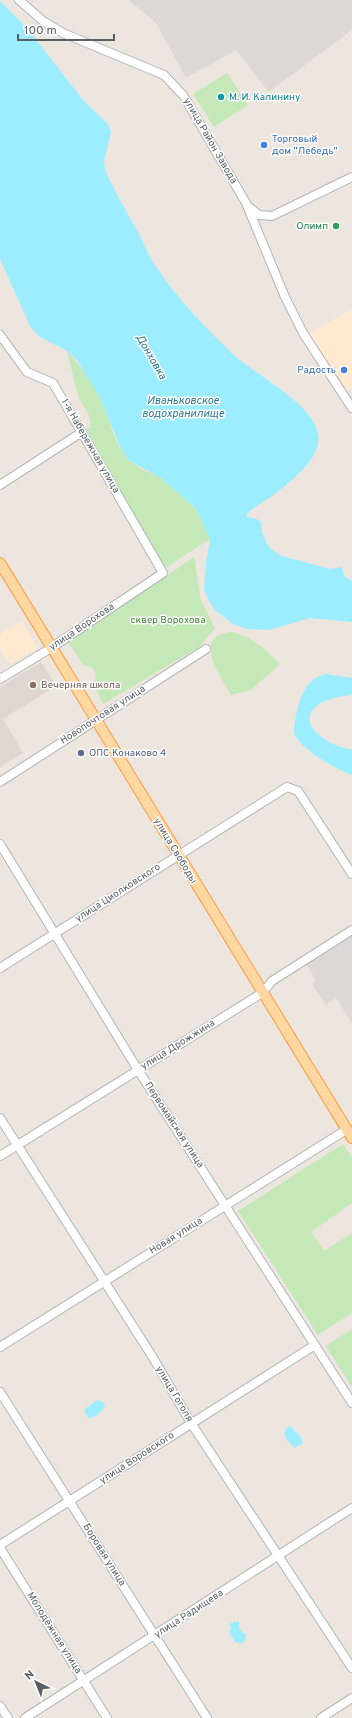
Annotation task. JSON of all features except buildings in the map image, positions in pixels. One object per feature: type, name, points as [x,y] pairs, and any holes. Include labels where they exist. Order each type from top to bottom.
[{"type":"main road","name":"улица Свободы","points":[[0,563],[262,993],[350,1131]]},
{"type":"street","name":"улица Район Завода","points":[[19,0],[43,21],[63,33],[164,75],[183,95],[246,203],[285,297],[303,333],[352,408]]},
{"type":"street","points":[[246,203],[259,215],[272,216],[352,177]]},
{"type":"street","name":"1-я Набережная улица","points":[[0,335],[27,372],[53,383],[163,573]]},
{"type":"street","points":[[0,485],[82,432]]},
{"type":"street","name":"улица Ворохова","points":[[0,679],[51,648],[163,573]]},
{"type":"street","name":"Новопочтовая улица","points":[[0,782],[206,649]]},
{"type":"street","name":"улица Циолковского","points":[[0,968],[287,787],[298,791],[352,874]]},
{"type":"street","name":"Первомайская улица","points":[[0,844],[54,935],[138,1070],[352,1403]]},
{"type":"street","name":"улица Дрожжина","points":[[0,1156],[262,993],[272,981],[352,930]]},
{"type":"street","name":"улица Гоголя","points":[[0,1118],[152,1356],[191,1423],[352,1668]]},
{"type":"street","name":"Новая улица","points":[[0,1347],[226,1205],[350,1131]]},
{"type":"street","name":"улица Воровского","points":[[0,1545],[315,1346]]},
{"type":"street","name":"Боровая улица","points":[[0,1392],[207,1718]]},
{"type":"street","name":"улица Радищева","points":[[25,1718],[352,1508]]},
{"type":"street","name":"Молодёжная улица","points":[[0,1548],[107,1718]]},
{"type":"street","points":[[321,1718],[352,1698]]},
{"type":"street","points":[[0,1706],[8,1718]]},
{"type":"shaded area","points":[[129,0],[352,0],[352,30],[269,92],[236,50],[186,78],[156,23]]},
{"type":"shaded area","points":[[351,309],[352,387],[345,391],[308,335]]},
{"type":"shaded area","points":[[22,621],[38,648],[10,664],[0,649],[0,634]]},
{"type":"shaded area","points":[[41,662],[56,686],[3,719],[23,753],[0,767],[0,687]]},
{"type":"shaded area","points":[[352,936],[352,1023],[336,998],[326,1005],[312,984],[316,981],[306,964]]},
{"type":"green space","points":[[227,73],[248,105],[214,127],[193,94]]},
{"type":"green space","points":[[67,351],[97,391],[115,438],[123,453],[134,464],[168,482],[176,488],[191,503],[203,520],[210,539],[165,568],[85,430],[91,427],[89,416],[78,396]]},
{"type":"green space","name":"сквер Ворохова","points":[[194,557],[201,601],[215,628],[199,647],[103,704],[93,682],[96,676],[93,669],[88,666],[84,666],[68,642]]},
{"type":"green space","points":[[232,632],[246,637],[258,644],[280,664],[251,690],[231,695],[212,658],[211,648],[213,641],[220,635]]},
{"type":"green space","points":[[343,1144],[352,1158],[352,1203],[311,1232],[324,1251],[352,1233],[352,1313],[318,1335],[238,1211]]},
{"type":"green space","points":[[352,1329],[352,1387],[326,1346]]},
{"type":"water","name":"Иваньковское водохранилище","points":[[0,1],[28,29],[83,100],[108,124],[111,132],[104,161],[105,170],[154,264],[191,312],[223,345],[244,363],[295,401],[314,423],[318,434],[318,445],[313,456],[295,478],[251,510],[247,514],[247,517],[257,519],[261,522],[262,532],[268,546],[279,555],[330,569],[342,567],[344,576],[352,581],[352,622],[310,618],[269,630],[247,629],[233,624],[216,611],[204,590],[206,562],[210,539],[196,509],[161,478],[128,460],[121,449],[100,398],[77,360],[67,351],[40,337],[30,326],[0,259]]},
{"type":"water","points":[[326,674],[352,678],[352,695],[332,698],[317,705],[310,715],[310,722],[320,736],[336,745],[352,749],[352,775],[338,769],[313,754],[300,743],[294,732],[299,702],[308,684],[319,676]]},
{"type":"water","points":[[97,1400],[105,1404],[104,1407],[101,1412],[91,1418],[88,1418],[84,1410]]},
{"type":"water","points":[[290,1426],[301,1437],[303,1443],[295,1448],[285,1435],[285,1430]]},
{"type":"water","points":[[239,1622],[240,1630],[246,1634],[245,1640],[242,1644],[235,1642],[229,1632],[231,1628],[229,1624]]},
{"type":"place","name":"М. И. Калинину","points":[[221,97]]},
{"type":"place","name":"Торговый дом \"Лебедь\"","points":[[264,145]]},
{"type":"place","name":"Олимп","points":[[336,226]]},
{"type":"place","name":"Радость","points":[[344,370]]},
{"type":"place","name":"Вечерняя школа","points":[[33,685]]},
{"type":"place","name":"ОПС Конаково 4","points":[[81,753]]},
{"type":"water label","name":"Донховка","points":[[151,357]]}]
